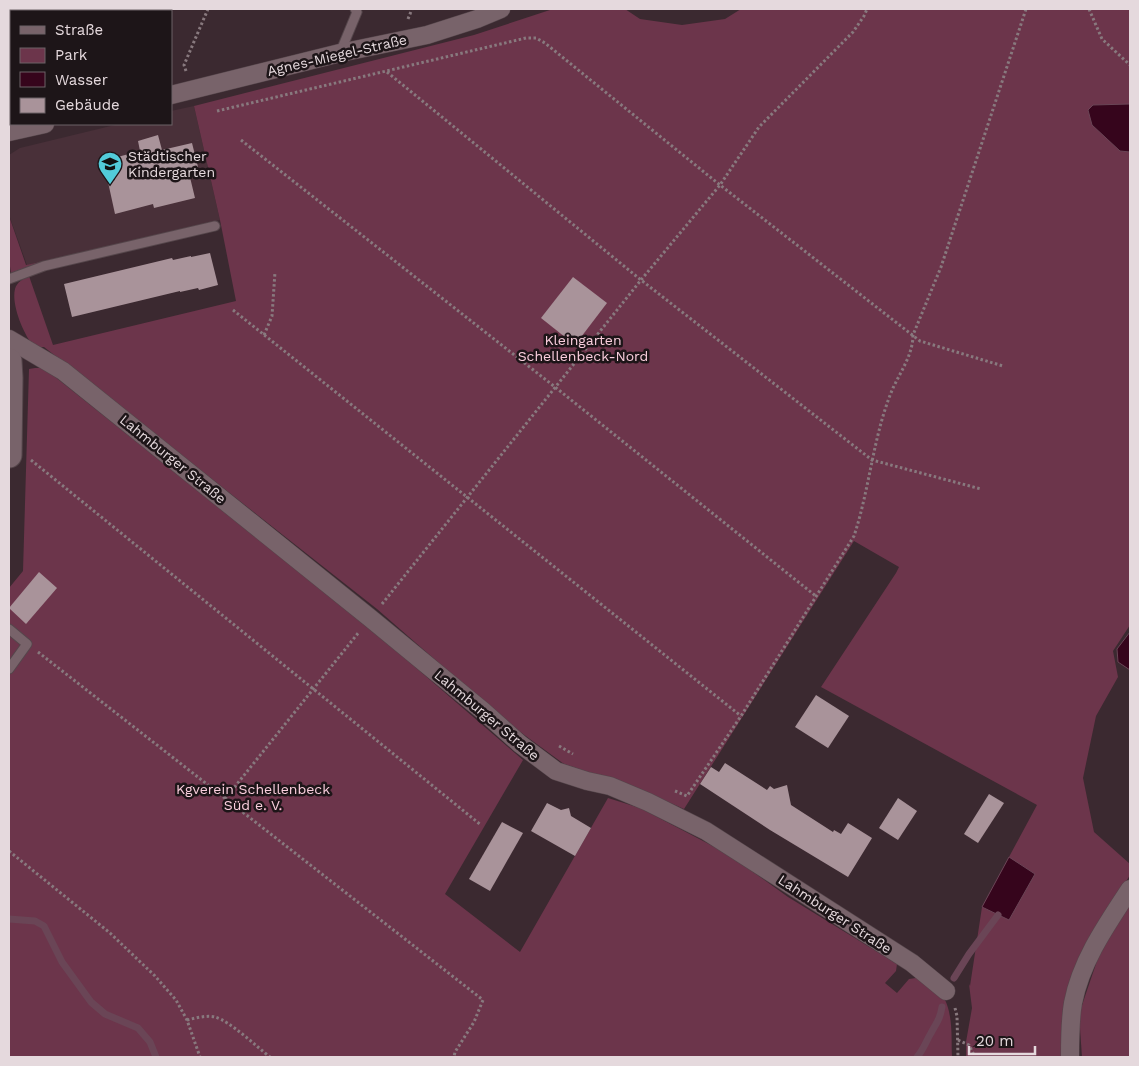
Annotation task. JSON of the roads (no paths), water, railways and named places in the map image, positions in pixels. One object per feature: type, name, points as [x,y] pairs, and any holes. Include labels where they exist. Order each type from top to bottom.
[{"type":"main road","points":[[9,361],[9,455]]},
{"type":"street","name":"Agnes-Miegel-Straße","points":[[172,95],[340,53],[426,35],[477,19],[501,9]]},
{"type":"street","points":[[9,132],[40,125]]},
{"type":"street","name":"Lahmburger Straße","points":[[9,339],[62,371],[370,618],[520,744],[556,771],[610,786],[648,802],[706,831],[912,963],[946,991]]},
{"type":"street","points":[[1070,1057],[1073,1003],[1086,963],[1104,929],[1130,889]]},
{"type":"lane","points":[[340,53],[357,12],[355,9]]},
{"type":"lane","points":[[9,279],[44,266],[215,226]]},
{"type":"lane","points":[[9,629],[27,644],[9,669]]},
{"type":"water","points":[[1130,104],[1130,152],[1120,151],[1092,125],[1088,110],[1093,105]]},
{"type":"water","points":[[1130,632],[1130,670],[1118,662],[1117,649]]},
{"type":"water","points":[[1009,857],[1035,874],[1009,920],[982,907]]},
{"type":"waterway","points":[[954,978],[998,915]]},
{"type":"waterway","points":[[9,919],[35,921],[44,926],[62,962],[91,1002],[105,1014],[138,1028],[150,1042],[156,1057]]},
{"type":"waterway","points":[[917,1057],[938,1020],[942,1007]]},
{"type":"place","name":"Städtischer Kindergarten","points":[[110,185]]},
{"type":"park label","name":"Kleingarten Schellenbeck-Nord","points":[[583,348]]},
{"type":"park label","name":"Kgverein Schellenbeck Süd e. V.","points":[[253,798]]}]
